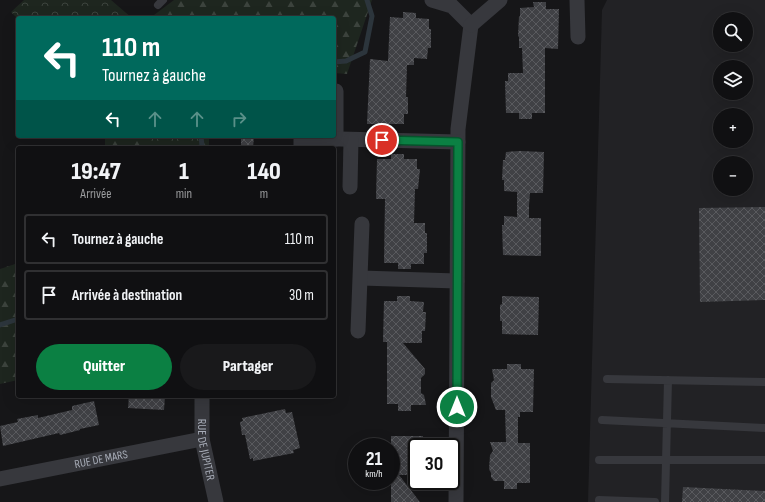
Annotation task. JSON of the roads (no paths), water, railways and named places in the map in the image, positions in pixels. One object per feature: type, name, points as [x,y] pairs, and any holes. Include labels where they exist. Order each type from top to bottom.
[{"type":"street","points":[[432,0],[452,6],[471,25]]},
{"type":"street","points":[[456,502],[458,136],[471,25],[500,0]]},
{"type":"street","points":[[577,0],[578,37]]},
{"type":"street","points":[[336,91],[336,139]]},
{"type":"street","points":[[301,141],[458,136]]},
{"type":"street","points":[[350,187],[351,140]]},
{"type":"street","points":[[358,331],[362,224]]},
{"type":"street","points":[[360,278],[457,281]]},
{"type":"street","name":"RUE DE JUPITER","points":[[202,398],[202,439],[216,502]]},
{"type":"street","name":"RUE DE MARS","points":[[0,480],[202,439]]},
{"type":"lane","points":[[607,379],[765,382]]},
{"type":"lane","points":[[665,502],[668,380]]},
{"type":"lane","points":[[602,420],[765,428]]},
{"type":"lane","points":[[599,460],[765,460]]},
{"type":"lane","points":[[599,500],[655,502]]},
{"type":"waterway","points":[[336,62],[346,61],[365,52],[372,16],[367,0]]},
{"type":"waterway","points":[[201,138],[202,146]]},
{"type":"waterway","points":[[0,325],[16,320]]}]
